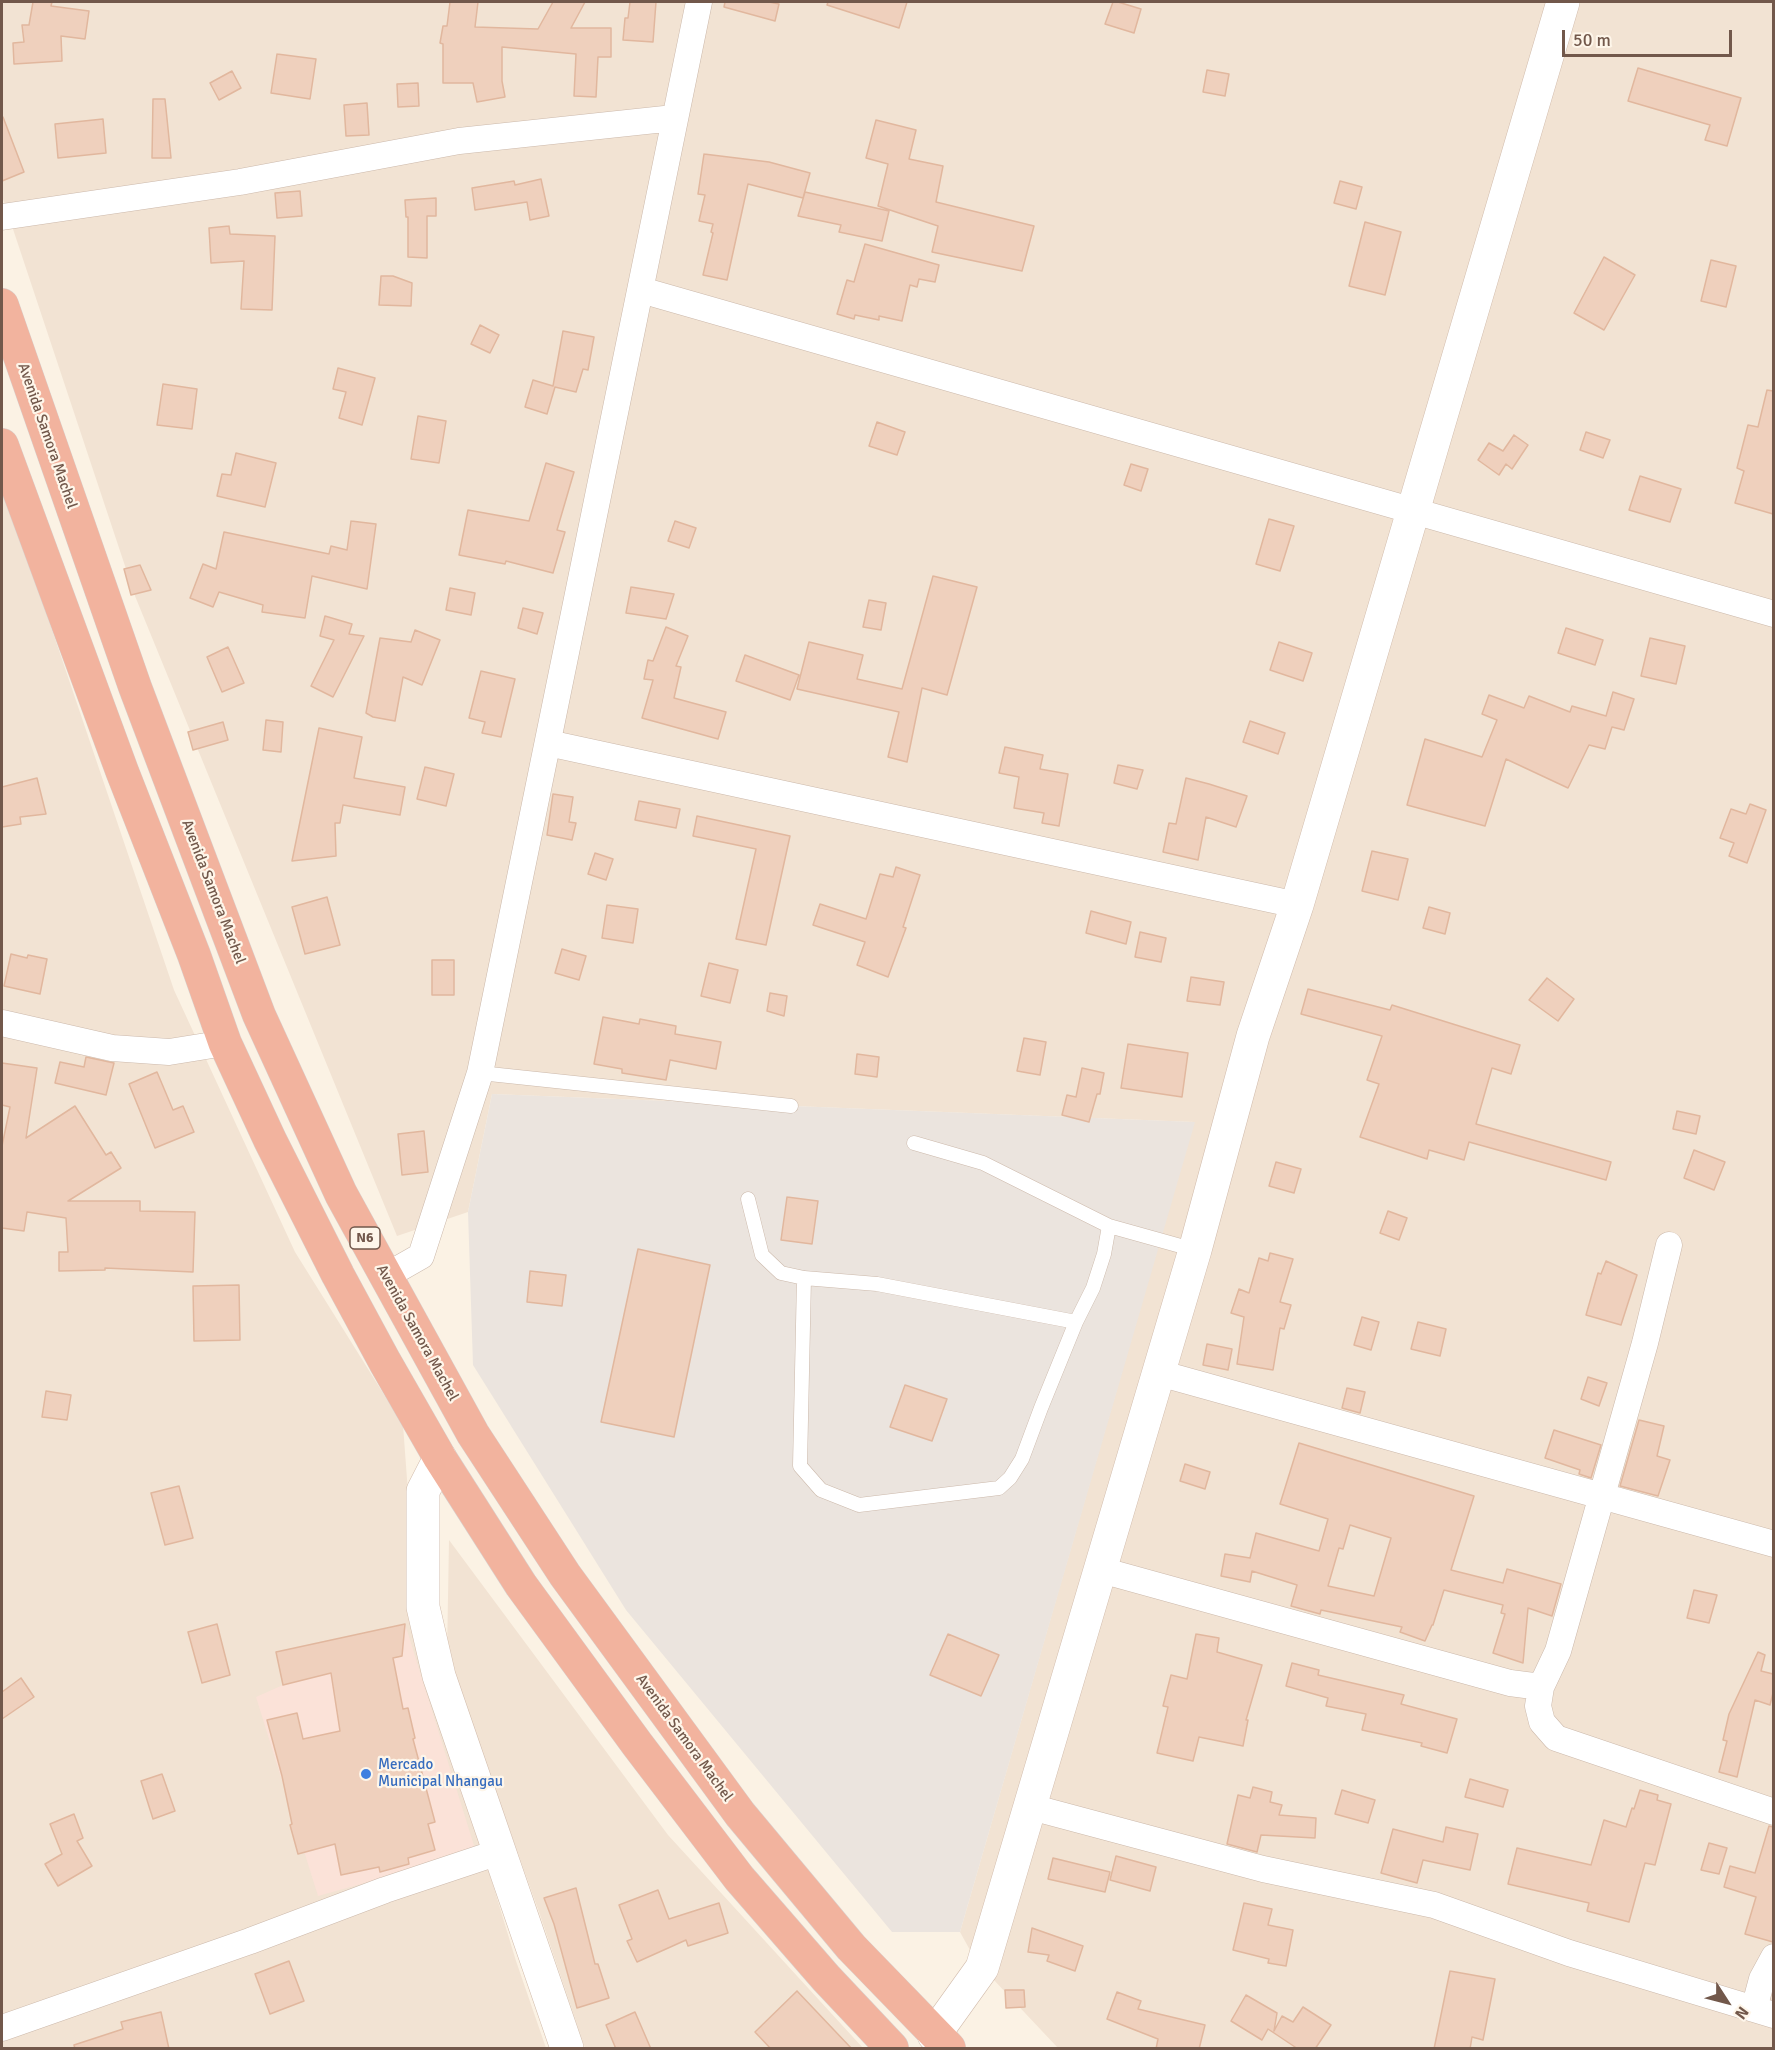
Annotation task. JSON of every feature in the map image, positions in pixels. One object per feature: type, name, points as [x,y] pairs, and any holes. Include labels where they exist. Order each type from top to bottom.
[{"type":"highway","name":"Avenida Samora Machel","points":[[2,305],[135,687],[259,1015],[341,1194],[473,1434],[564,1575],[740,1814],[851,1947],[942,2042]]},
{"type":"highway","points":[[2,445],[122,771],[195,955],[225,1042],[270,1140],[338,1275],[440,1458],[521,1585],[637,1744],[739,1878],[826,1978],[892,2049]]},
{"type":"street","points":[[386,1276],[421,1256],[480,1073],[699,2]]},
{"type":"street","points":[[942,2042],[982,1968],[1195,1250],[1253,1036],[1297,905],[1563,2]]},
{"type":"street","points":[[2,217],[240,182],[459,141],[674,118]]},
{"type":"street","points":[[641,290],[1773,614]]},
{"type":"street","points":[[548,743],[1297,905]]},
{"type":"street","points":[[2,1023],[112,1048],[169,1052],[225,1042]]},
{"type":"street","points":[[1669,1245],[1645,1343],[1558,1651],[1541,1687],[1538,1706],[1542,1722],[1556,1738],[1773,1812]]},
{"type":"street","points":[[1159,1373],[1773,1544]]},
{"type":"street","points":[[440,1458],[423,1491],[423,1607],[439,1676],[567,2049]]},
{"type":"street","points":[[1101,1570],[1510,1683],[1541,1687]]},
{"type":"street","points":[[1031,1807],[1263,1869],[1434,1905],[1569,1953],[1764,2012],[1762,1979],[1773,1957]]},
{"type":"street","points":[[2,2028],[250,1941],[385,1890],[499,1852]]},
{"type":"lane","points":[[480,1073],[791,1106]]},
{"type":"lane","points":[[914,1143],[983,1163],[1109,1226],[1195,1250]]},
{"type":"lane","points":[[748,1199],[762,1255],[781,1273],[804,1278],[877,1284],[1076,1322]]},
{"type":"lane","points":[[804,1278],[800,1466],[821,1490],[859,1505],[999,1488],[1010,1478],[1022,1459],[1076,1322],[1093,1288],[1104,1254],[1109,1226]]},
{"type":"shaded area","points":[[2,2],[1773,2],[1773,2048],[1058,2048],[976,1961],[960,1932],[1194,1122],[492,1094],[468,1212],[397,1236],[135,596],[2,196]]},
{"type":"shaded area","points":[[2,482],[174,990],[295,1252],[403,1425],[419,1641],[516,1961],[546,2048],[2,2048]]},
{"type":"shaded area","points":[[492,1094],[1195,1122],[960,1932],[892,1932],[626,1610],[473,1365],[468,1212]]},
{"type":"shaded area","points":[[449,1540],[668,1835],[863,2048],[585,2048],[447,1655]]},
{"type":"shaded area","name":"Mercado Municipal Nhangau","points":[[405,1624],[476,1852],[318,1896],[256,1697],[283,1685],[276,1652]]},
{"type":"building","points":[[33,2],[52,2],[51,6],[89,11],[85,39],[61,36],[62,61],[14,64],[13,43],[24,42],[22,25],[29,25]]},
{"type":"building","points":[[450,2],[478,2],[475,27],[538,29],[553,2],[585,2],[571,28],[611,28],[611,57],[598,57],[596,97],[574,96],[576,54],[502,47],[502,81],[505,97],[477,102],[473,83],[443,83],[443,44],[440,43],[443,26],[447,26]]},
{"type":"building","points":[[630,2],[656,2],[653,42],[623,40],[625,18],[628,18]]},
{"type":"building","points":[[725,2],[779,4],[775,21],[724,7]]},
{"type":"building","points":[[828,2],[907,2],[899,28],[827,5]]},
{"type":"building","points":[[1113,2],[1141,9],[1134,33],[1105,24]]},
{"type":"building","points":[[277,54],[316,59],[310,99],[271,93]]},
{"type":"building","points":[[1638,68],[1741,98],[1727,146],[1705,140],[1710,125],[1628,101]]},
{"type":"building","points":[[1207,70],[1229,74],[1225,96],[1203,92]]},
{"type":"building","points":[[232,71],[241,88],[219,100],[210,83]]},
{"type":"building","points":[[418,83],[419,106],[398,107],[397,84]]},
{"type":"building","points":[[153,99],[165,99],[171,158],[152,158]]},
{"type":"building","points":[[367,103],[369,135],[346,136],[344,105]]},
{"type":"building","points":[[2,117],[24,172],[2,181]]},
{"type":"building","points":[[103,119],[106,153],[58,158],[55,124]]},
{"type":"building","points":[[876,120],[916,130],[909,159],[943,166],[936,202],[1034,226],[1022,271],[932,252],[938,226],[878,206],[888,164],[866,158]]},
{"type":"building","points":[[704,154],[769,162],[810,173],[803,198],[748,184],[727,280],[703,275],[713,233],[711,232],[713,224],[699,221],[705,195],[698,194]]},
{"type":"building","points":[[541,179],[549,216],[530,220],[527,202],[475,210],[472,188],[514,181],[515,185]]},
{"type":"building","points":[[1340,181],[1362,187],[1356,209],[1334,203]]},
{"type":"building","points":[[300,191],[302,216],[277,218],[275,193]]},
{"type":"building","points":[[805,192],[889,211],[882,241],[839,232],[841,225],[798,216]]},
{"type":"building","points":[[436,198],[436,216],[427,216],[427,258],[408,257],[408,217],[406,217],[405,200]]},
{"type":"building","points":[[1365,222],[1401,232],[1385,295],[1349,286]]},
{"type":"building","points":[[229,226],[230,234],[275,236],[272,310],[241,309],[244,261],[211,263],[209,228]]},
{"type":"building","points":[[865,244],[939,265],[935,282],[919,279],[917,287],[910,285],[902,321],[879,316],[879,320],[855,315],[854,319],[837,314],[847,280],[854,282]]},
{"type":"building","points":[[1604,257],[1635,275],[1604,330],[1574,313]]},
{"type":"building","points":[[1711,260],[1736,266],[1726,307],[1701,301]]},
{"type":"building","points":[[381,276],[393,276],[412,283],[411,306],[379,305]]},
{"type":"building","points":[[480,325],[499,335],[490,353],[471,344]]},
{"type":"building","points":[[563,331],[594,337],[588,370],[583,369],[576,392],[555,387],[547,414],[525,407],[533,380],[553,386]]},
{"type":"building","points":[[338,368],[375,378],[362,425],[339,418],[346,392],[333,389]]},
{"type":"building","points":[[163,384],[197,389],[192,429],[157,425]]},
{"type":"building","points":[[1767,390],[1773,391],[1773,514],[1735,503],[1744,471],[1737,468],[1748,425],[1758,427]]},
{"type":"building","points":[[418,416],[446,421],[439,463],[411,459]]},
{"type":"building","points":[[877,422],[905,432],[897,455],[869,446]]},
{"type":"building","points":[[1586,432],[1610,440],[1603,458],[1580,450]]},
{"type":"building","points":[[1514,435],[1528,445],[1512,469],[1506,464],[1499,475],[1478,460],[1489,443],[1503,451]]},
{"type":"building","points":[[236,453],[276,463],[265,507],[217,496],[222,474],[231,475]]},
{"type":"building","points":[[546,463],[574,472],[557,530],[565,532],[553,573],[506,561],[505,564],[459,555],[468,510],[529,521]]},
{"type":"building","points":[[1131,464],[1148,469],[1141,491],[1124,485]]},
{"type":"building","points":[[1640,476],[1681,489],[1670,522],[1629,510]]},
{"type":"building","points":[[1269,519],[1294,526],[1280,571],[1256,564]]},
{"type":"building","points":[[351,521],[376,524],[367,589],[312,576],[305,618],[262,612],[263,605],[219,592],[213,607],[190,598],[203,564],[216,569],[224,532],[329,554],[331,546],[347,550]]},
{"type":"building","points":[[675,521],[696,528],[689,548],[668,541]]},
{"type":"building","points":[[140,565],[151,590],[131,595],[124,569]]},
{"type":"building","points":[[933,576],[977,587],[947,695],[922,688],[907,762],[888,757],[899,712],[797,689],[809,642],[863,655],[857,679],[902,689]]},
{"type":"building","points":[[631,587],[674,594],[666,619],[626,613]]},
{"type":"building","points":[[450,588],[475,593],[471,615],[446,610]]},
{"type":"building","points":[[869,600],[886,603],[881,630],[863,627]]},
{"type":"building","points":[[523,608],[543,613],[537,634],[518,628]]},
{"type":"building","points":[[325,616],[352,624],[349,634],[364,636],[333,697],[311,686],[334,640],[320,636]]},
{"type":"building","points":[[666,627],[688,636],[676,666],[681,667],[674,698],[726,712],[718,739],[642,718],[653,680],[644,679],[648,660],[653,661]]},
{"type":"building","points":[[1566,628],[1603,640],[1595,665],[1558,653]]},
{"type":"building","points":[[415,630],[440,640],[422,685],[403,677],[395,721],[373,717],[366,713],[380,638],[411,642]]},
{"type":"building","points":[[1650,638],[1685,646],[1676,684],[1641,676]]},
{"type":"building","points":[[1279,642],[1312,653],[1303,681],[1270,670]]},
{"type":"building","points":[[228,647],[244,683],[222,692],[207,657]]},
{"type":"building","points":[[745,655],[799,675],[790,700],[736,681]]},
{"type":"building","points":[[481,671],[515,679],[501,737],[482,733],[485,722],[469,718]]},
{"type":"building","points":[[1613,692],[1634,699],[1624,730],[1612,727],[1605,749],[1589,745],[1568,788],[1506,759],[1485,826],[1407,805],[1425,739],[1482,757],[1497,720],[1482,714],[1489,695],[1524,708],[1529,696],[1570,712],[1572,706],[1606,716]]},
{"type":"building","points":[[266,720],[283,722],[281,752],[263,750]]},
{"type":"building","points":[[1250,721],[1285,733],[1278,754],[1243,742]]},
{"type":"building","points":[[223,722],[228,740],[193,750],[188,732]]},
{"type":"building","points":[[319,728],[362,737],[354,778],[405,787],[400,815],[343,805],[340,823],[335,823],[336,856],[292,861]]},
{"type":"building","points":[[1005,747],[1043,755],[1040,769],[1068,774],[1059,826],[1042,823],[1044,813],[1014,808],[1019,777],[999,773]]},
{"type":"building","points":[[1118,765],[1143,770],[1137,789],[1114,783]]},
{"type":"building","points":[[425,767],[454,774],[446,806],[417,799]]},
{"type":"building","points":[[37,778],[46,814],[20,817],[21,824],[2,827],[2,787]]},
{"type":"building","points":[[1186,778],[1247,796],[1236,827],[1206,817],[1198,860],[1163,852],[1169,823],[1176,824]]},
{"type":"building","points":[[553,794],[573,797],[569,822],[576,823],[572,840],[547,835]]},
{"type":"building","points":[[639,801],[680,809],[676,828],[635,820]]},
{"type":"building","points":[[1750,804],[1766,810],[1747,863],[1729,856],[1734,843],[1720,838],[1731,809],[1746,814]]},
{"type":"building","points":[[697,816],[790,836],[766,945],[736,939],[756,849],[693,836]]},
{"type":"building","points":[[1372,851],[1408,859],[1398,900],[1362,891]]},
{"type":"building","points":[[595,853],[613,859],[606,880],[588,874]]},
{"type":"building","points":[[896,867],[920,875],[903,927],[906,928],[888,977],[857,965],[865,942],[813,925],[820,904],[866,919],[880,874],[893,877]]},
{"type":"building","points":[[327,897],[340,945],[305,954],[292,907]]},
{"type":"building","points":[[607,905],[638,909],[633,943],[602,938]]},
{"type":"building","points":[[1429,907],[1450,913],[1445,934],[1423,928]]},
{"type":"building","points":[[1091,911],[1131,922],[1126,944],[1086,933]]},
{"type":"building","points":[[1140,932],[1166,938],[1161,962],[1135,957]]},
{"type":"building","points":[[562,949],[586,956],[579,980],[555,973]]},
{"type":"building","points":[[11,954],[47,959],[40,994],[4,986]]},
{"type":"building","points":[[432,960],[454,960],[454,995],[432,995]]},
{"type":"building","points":[[709,963],[738,970],[730,1003],[701,996]]},
{"type":"building","points":[[1191,977],[1224,982],[1220,1005],[1187,1001]]},
{"type":"building","points":[[1547,978],[1574,999],[1558,1021],[1529,1000]]},
{"type":"building","points":[[1308,989],[1390,1010],[1392,1005],[1520,1045],[1511,1074],[1492,1068],[1476,1124],[1611,1162],[1606,1180],[1469,1142],[1464,1160],[1429,1150],[1427,1159],[1360,1137],[1379,1084],[1367,1080],[1382,1036],[1301,1014]]},
{"type":"building","points":[[770,993],[787,996],[784,1016],[767,1011]]},
{"type":"building","points":[[603,1017],[639,1024],[640,1019],[676,1026],[675,1034],[721,1042],[716,1069],[670,1060],[666,1080],[622,1073],[622,1069],[594,1064]]},
{"type":"building","points":[[1024,1038],[1046,1042],[1040,1075],[1017,1071]]},
{"type":"building","points":[[1128,1044],[1188,1053],[1182,1097],[1121,1088]]},
{"type":"building","points":[[857,1054],[879,1057],[877,1077],[855,1074]]},
{"type":"building","points":[[86,1057],[114,1063],[106,1095],[55,1083],[60,1062],[84,1067]]},
{"type":"building","points":[[2,1063],[37,1068],[26,1138],[75,1106],[106,1155],[111,1152],[121,1168],[68,1201],[140,1201],[140,1211],[195,1212],[193,1272],[105,1268],[105,1270],[59,1271],[59,1252],[68,1252],[66,1218],[27,1212],[24,1231],[2,1228],[2,1146],[10,1107],[2,1105]]},
{"type":"building","points":[[1082,1068],[1104,1073],[1100,1094],[1097,1094],[1089,1122],[1062,1115],[1067,1095],[1076,1097]]},
{"type":"building","points":[[157,1072],[173,1110],[183,1106],[194,1132],[155,1148],[129,1084]]},
{"type":"building","points":[[1677,1111],[1700,1116],[1696,1134],[1673,1129]]},
{"type":"building","points":[[424,1131],[428,1172],[402,1175],[398,1134]]},
{"type":"building","points":[[1694,1150],[1725,1162],[1714,1190],[1684,1178]]},
{"type":"building","points":[[1276,1162],[1301,1169],[1294,1193],[1269,1186]]},
{"type":"building","points":[[787,1197],[818,1201],[812,1244],[781,1240]]},
{"type":"building","points":[[1388,1211],[1407,1218],[1399,1240],[1380,1233]]},
{"type":"building","points":[[638,1249],[710,1265],[674,1437],[601,1422]]},
{"type":"building","points":[[1270,1253],[1293,1259],[1280,1302],[1291,1305],[1284,1329],[1280,1328],[1273,1370],[1237,1364],[1244,1317],[1231,1313],[1239,1289],[1249,1293],[1259,1258],[1268,1261]]},
{"type":"building","points":[[1606,1261],[1637,1275],[1621,1325],[1586,1315],[1598,1273],[1601,1274]]},
{"type":"building","points":[[530,1271],[566,1275],[562,1306],[527,1302]]},
{"type":"building","points":[[239,1285],[240,1340],[194,1341],[193,1286]]},
{"type":"building","points":[[1362,1317],[1379,1322],[1371,1350],[1354,1345]]},
{"type":"building","points":[[1418,1322],[1446,1329],[1440,1356],[1411,1349]]},
{"type":"building","points":[[1207,1344],[1232,1349],[1228,1370],[1203,1365]]},
{"type":"building","points":[[1588,1377],[1607,1383],[1599,1406],[1581,1399]]},
{"type":"building","points":[[905,1385],[947,1399],[932,1441],[890,1427]]},
{"type":"building","points":[[1347,1388],[1365,1392],[1360,1413],[1342,1408]]},
{"type":"building","points":[[46,1391],[71,1395],[67,1420],[42,1417]]},
{"type":"building","points":[[1639,1420],[1664,1426],[1657,1456],[1670,1460],[1658,1496],[1620,1486]]},
{"type":"building","points":[[1554,1430],[1601,1445],[1591,1478],[1579,1474],[1580,1470],[1545,1458]]},
{"type":"building","points":[[1299,1443],[1474,1496],[1451,1570],[1503,1583],[1507,1569],[1561,1584],[1552,1616],[1528,1608],[1523,1663],[1493,1653],[1505,1614],[1501,1613],[1503,1605],[1444,1590],[1433,1625],[1425,1641],[1400,1632],[1402,1627],[1321,1610],[1320,1614],[1291,1606],[1297,1585],[1252,1571],[1250,1582],[1221,1576],[1225,1554],[1250,1558],[1256,1533],[1319,1551],[1328,1519],[1280,1504]],"holes":[[[1350,1525],[1391,1538],[1374,1596],[1328,1586],[1339,1548],[1343,1549]]]},
{"type":"building","points":[[1185,1464],[1210,1472],[1205,1489],[1180,1481]]},
{"type":"building","points":[[179,1486],[193,1538],[165,1545],[151,1493]]},
{"type":"building","points":[[1694,1590],[1717,1595],[1709,1623],[1687,1618]]},
{"type":"building","points":[[217,1624],[230,1675],[202,1683],[188,1632]]},
{"type":"building","name":"Mercado Municipal Nhangau","points":[[405,1624],[402,1656],[393,1658],[403,1709],[408,1708],[415,1738],[413,1739],[435,1822],[428,1824],[435,1850],[408,1858],[409,1864],[380,1872],[379,1867],[341,1875],[335,1844],[298,1854],[290,1825],[292,1824],[282,1776],[267,1720],[297,1713],[303,1739],[340,1731],[331,1673],[283,1685],[276,1652]]},
{"type":"building","points":[[948,1634],[999,1655],[981,1696],[930,1675]]},
{"type":"building","points":[[1196,1634],[1219,1638],[1217,1652],[1262,1665],[1246,1720],[1248,1720],[1243,1746],[1199,1737],[1193,1761],[1157,1753],[1168,1707],[1163,1706],[1171,1675],[1187,1679]]},
{"type":"building","points":[[1758,1652],[1765,1655],[1761,1671],[1773,1674],[1773,1693],[1770,1705],[1755,1700],[1737,1777],[1719,1772],[1727,1741],[1723,1740],[1729,1714]]},
{"type":"building","points":[[1292,1663],[1319,1670],[1318,1675],[1404,1695],[1401,1704],[1457,1719],[1447,1753],[1421,1746],[1422,1743],[1362,1730],[1366,1714],[1326,1706],[1328,1698],[1286,1686]]},
{"type":"building","points":[[21,1678],[34,1697],[2,1719],[2,1692]]},
{"type":"building","points":[[162,1774],[175,1811],[153,1819],[141,1781]]},
{"type":"building","points":[[1470,1779],[1508,1790],[1503,1807],[1465,1797]]},
{"type":"building","points":[[1253,1787],[1272,1792],[1270,1802],[1282,1805],[1279,1815],[1316,1818],[1315,1838],[1261,1835],[1257,1852],[1227,1844],[1238,1795],[1250,1798]]},
{"type":"building","points":[[1342,1790],[1375,1800],[1368,1823],[1335,1814]]},
{"type":"building","points":[[1640,1790],[1658,1795],[1657,1800],[1671,1804],[1655,1865],[1645,1863],[1629,1922],[1587,1911],[1589,1903],[1508,1884],[1517,1848],[1591,1865],[1604,1820],[1626,1827]]},
{"type":"building","points":[[74,1814],[83,1838],[77,1841],[92,1866],[58,1886],[45,1864],[62,1854],[50,1824]]},
{"type":"building","points":[[1769,1826],[1773,1827],[1773,1942],[1745,1934],[1756,1897],[1724,1887],[1730,1866],[1755,1873]]},
{"type":"building","points":[[1446,1827],[1478,1834],[1470,1870],[1423,1860],[1417,1883],[1381,1873],[1393,1829],[1443,1842]]},
{"type":"building","points":[[1709,1843],[1727,1848],[1719,1874],[1701,1870]]},
{"type":"building","points":[[1116,1856],[1156,1867],[1150,1891],[1110,1880]]},
{"type":"building","points":[[1053,1858],[1110,1872],[1105,1892],[1048,1879]]},
{"type":"building","points":[[576,1888],[595,1964],[598,1964],[609,1998],[577,2008],[554,1924],[544,1898]]},
{"type":"building","points":[[658,1890],[669,1919],[719,1903],[728,1933],[688,1946],[686,1940],[637,1962],[627,1941],[632,1939],[619,1905]]},
{"type":"building","points":[[1244,1903],[1272,1909],[1268,1925],[1293,1930],[1286,1966],[1268,1963],[1269,1959],[1233,1950]]},
{"type":"building","points":[[1032,1928],[1083,1946],[1075,1971],[1047,1961],[1049,1955],[1028,1952]]},
{"type":"building","points":[[289,1961],[304,2001],[270,2014],[255,1974]]},
{"type":"building","points":[[1450,1971],[1495,1979],[1483,2040],[1472,2037],[1470,2049],[1434,2049]]},
{"type":"building","points":[[1005,1990],[1024,1990],[1025,2007],[1006,2008]]},
{"type":"building","points":[[797,1991],[852,2049],[771,2049],[755,2032]]},
{"type":"building","points":[[1117,1992],[1141,2001],[1138,2009],[1205,2025],[1199,2049],[1156,2049],[1158,2039],[1107,2019]]},
{"type":"building","points":[[1246,1995],[1277,2013],[1274,2031],[1282,2016],[1293,2022],[1303,2007],[1331,2025],[1315,2049],[1298,2049],[1268,2029],[1262,2040],[1231,2021]]},
{"type":"building","points":[[161,2012],[169,2049],[75,2049],[74,2045],[123,2029],[121,2022]]},
{"type":"building","points":[[635,2012],[651,2049],[616,2049],[606,2025]]},
{"type":"place","name":"Mercado Municipal Nhangau","points":[[366,1774]]}]
